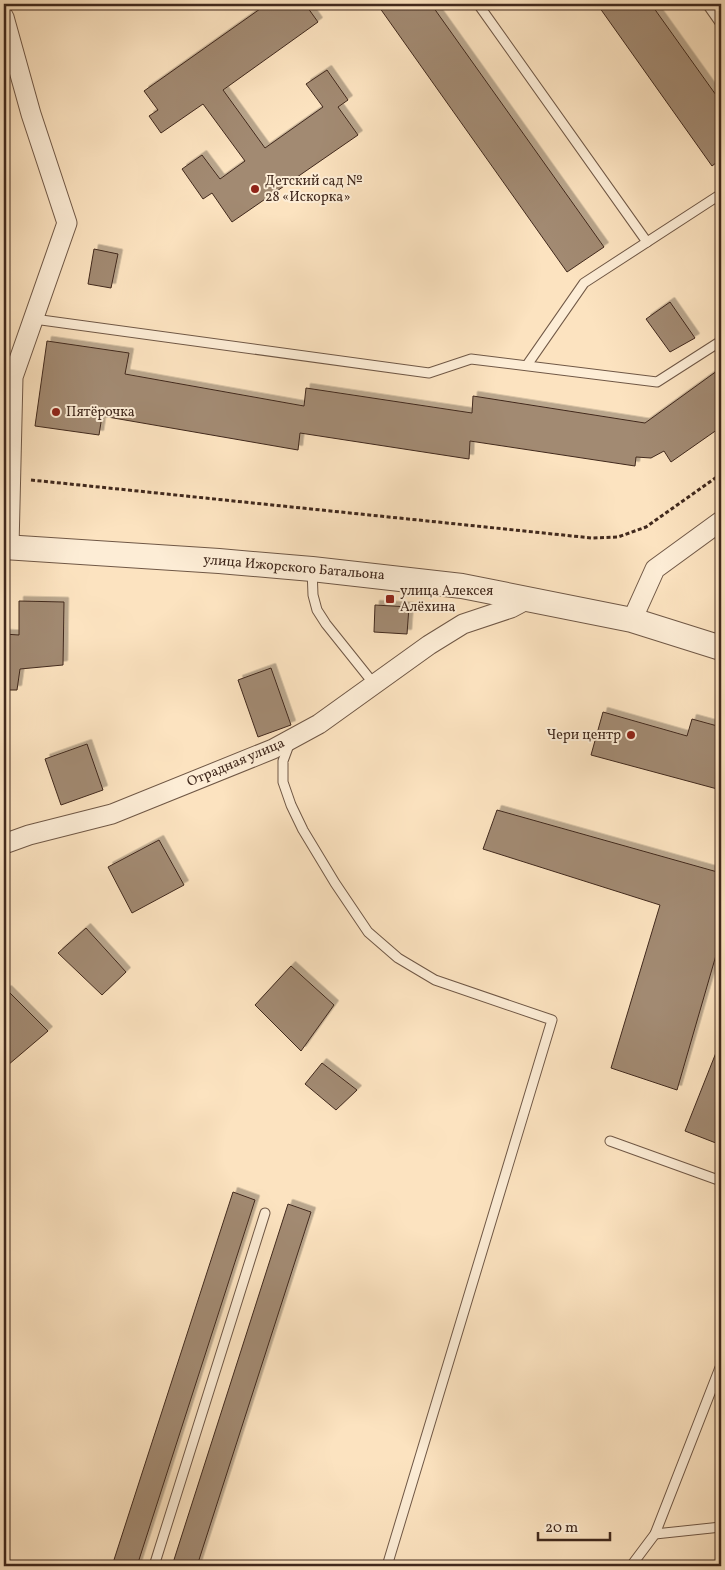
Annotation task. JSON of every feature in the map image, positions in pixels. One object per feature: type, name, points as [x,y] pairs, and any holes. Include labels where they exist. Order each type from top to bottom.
[{"type":"street","name":"улица Ижорского Батальона","points":[[4,17],[31,114],[68,223],[14,377],[11,478],[6,547],[219,561],[312,569],[462,586],[632,620],[721,648]]},
{"type":"street","points":[[632,620],[654,570],[721,521]]},
{"type":"street","name":"Отрадная улица","points":[[7,840],[112,814],[273,749],[319,724],[429,645],[463,624],[511,608],[528,599]]},
{"type":"lane","points":[[478,4],[647,242]]},
{"type":"lane","points":[[707,4],[721,24]]},
{"type":"lane","points":[[527,365],[584,283],[721,194]]},
{"type":"lane","points":[[34,319],[429,373],[471,359],[657,382],[721,341]]},
{"type":"lane","points":[[312,569],[313,595],[317,610],[374,684]]},
{"type":"lane","points":[[291,739],[283,762],[283,782],[291,805],[303,830],[335,883],[368,932],[398,958],[435,980],[552,1020],[387,1566]]},
{"type":"lane","points":[[610,1141],[721,1180]]},
{"type":"lane","points":[[154,1566],[265,1213]]},
{"type":"lane","points":[[631,1566],[655,1534],[721,1365]]},
{"type":"lane","points":[[655,1534],[721,1527]]},
{"type":"path","points":[[11,478],[592,538],[618,537],[646,527],[721,474]]},
{"type":"building","points":[[267,4],[305,4],[318,22],[223,90],[265,148],[323,107],[306,84],[327,70],[348,100],[338,107],[358,135],[232,222],[212,193],[203,199],[182,169],[202,155],[220,179],[245,161],[203,104],[161,133],[149,116],[158,110],[144,91]]},
{"type":"building","points":[[377,4],[431,4],[604,247],[567,272]]},
{"type":"building","points":[[597,4],[651,4],[721,102],[721,159],[712,166]]},
{"type":"building","points":[[94,249],[118,254],[111,288],[88,284]]},
{"type":"building","points":[[670,302],[695,338],[670,352],[646,319]]},
{"type":"building","points":[[47,341],[129,353],[125,374],[304,406],[306,388],[472,413],[473,396],[645,423],[721,368],[721,427],[671,462],[664,451],[651,458],[636,457],[635,466],[470,441],[469,459],[300,433],[298,450],[102,416],[99,435],[35,426]]},
{"type":"building","points":[[19,601],[64,602],[63,665],[20,669],[17,690],[4,690],[4,634],[19,635]]},
{"type":"building","points":[[375,605],[409,607],[407,634],[374,632]]},
{"type":"building","points":[[271,668],[291,725],[258,737],[238,680]]},
{"type":"building","points":[[603,712],[687,736],[692,719],[721,727],[721,790],[591,755]]},
{"type":"building","points":[[87,744],[103,790],[61,805],[45,759]]},
{"type":"building","points":[[497,810],[721,873],[721,938],[677,1090],[611,1068],[660,905],[483,849]]},
{"type":"building","points":[[159,840],[184,885],[132,913],[108,867]]},
{"type":"building","points":[[86,928],[126,972],[102,995],[58,953]]},
{"type":"building","points":[[291,966],[334,1005],[301,1051],[255,1005]]},
{"type":"building","points":[[7,990],[48,1031],[8,1065],[4,1060],[4,992]]},
{"type":"building","points":[[721,1040],[721,1145],[685,1131]]},
{"type":"building","points":[[322,1063],[357,1090],[336,1110],[305,1084]]},
{"type":"building","points":[[233,1192],[255,1200],[137,1566],[112,1566]]},
{"type":"building","points":[[288,1204],[311,1212],[197,1566],[172,1566]]},
{"type":"place","name":"Детский сад № 28 «Искорка»","points":[[255,189]]},
{"type":"place","name":"Пятёрочка","points":[[56,412]]},
{"type":"place","name":"улица Алексея Алёхина","points":[[390,599]]},
{"type":"place","name":"Чери центр","points":[[631,735]]}]
